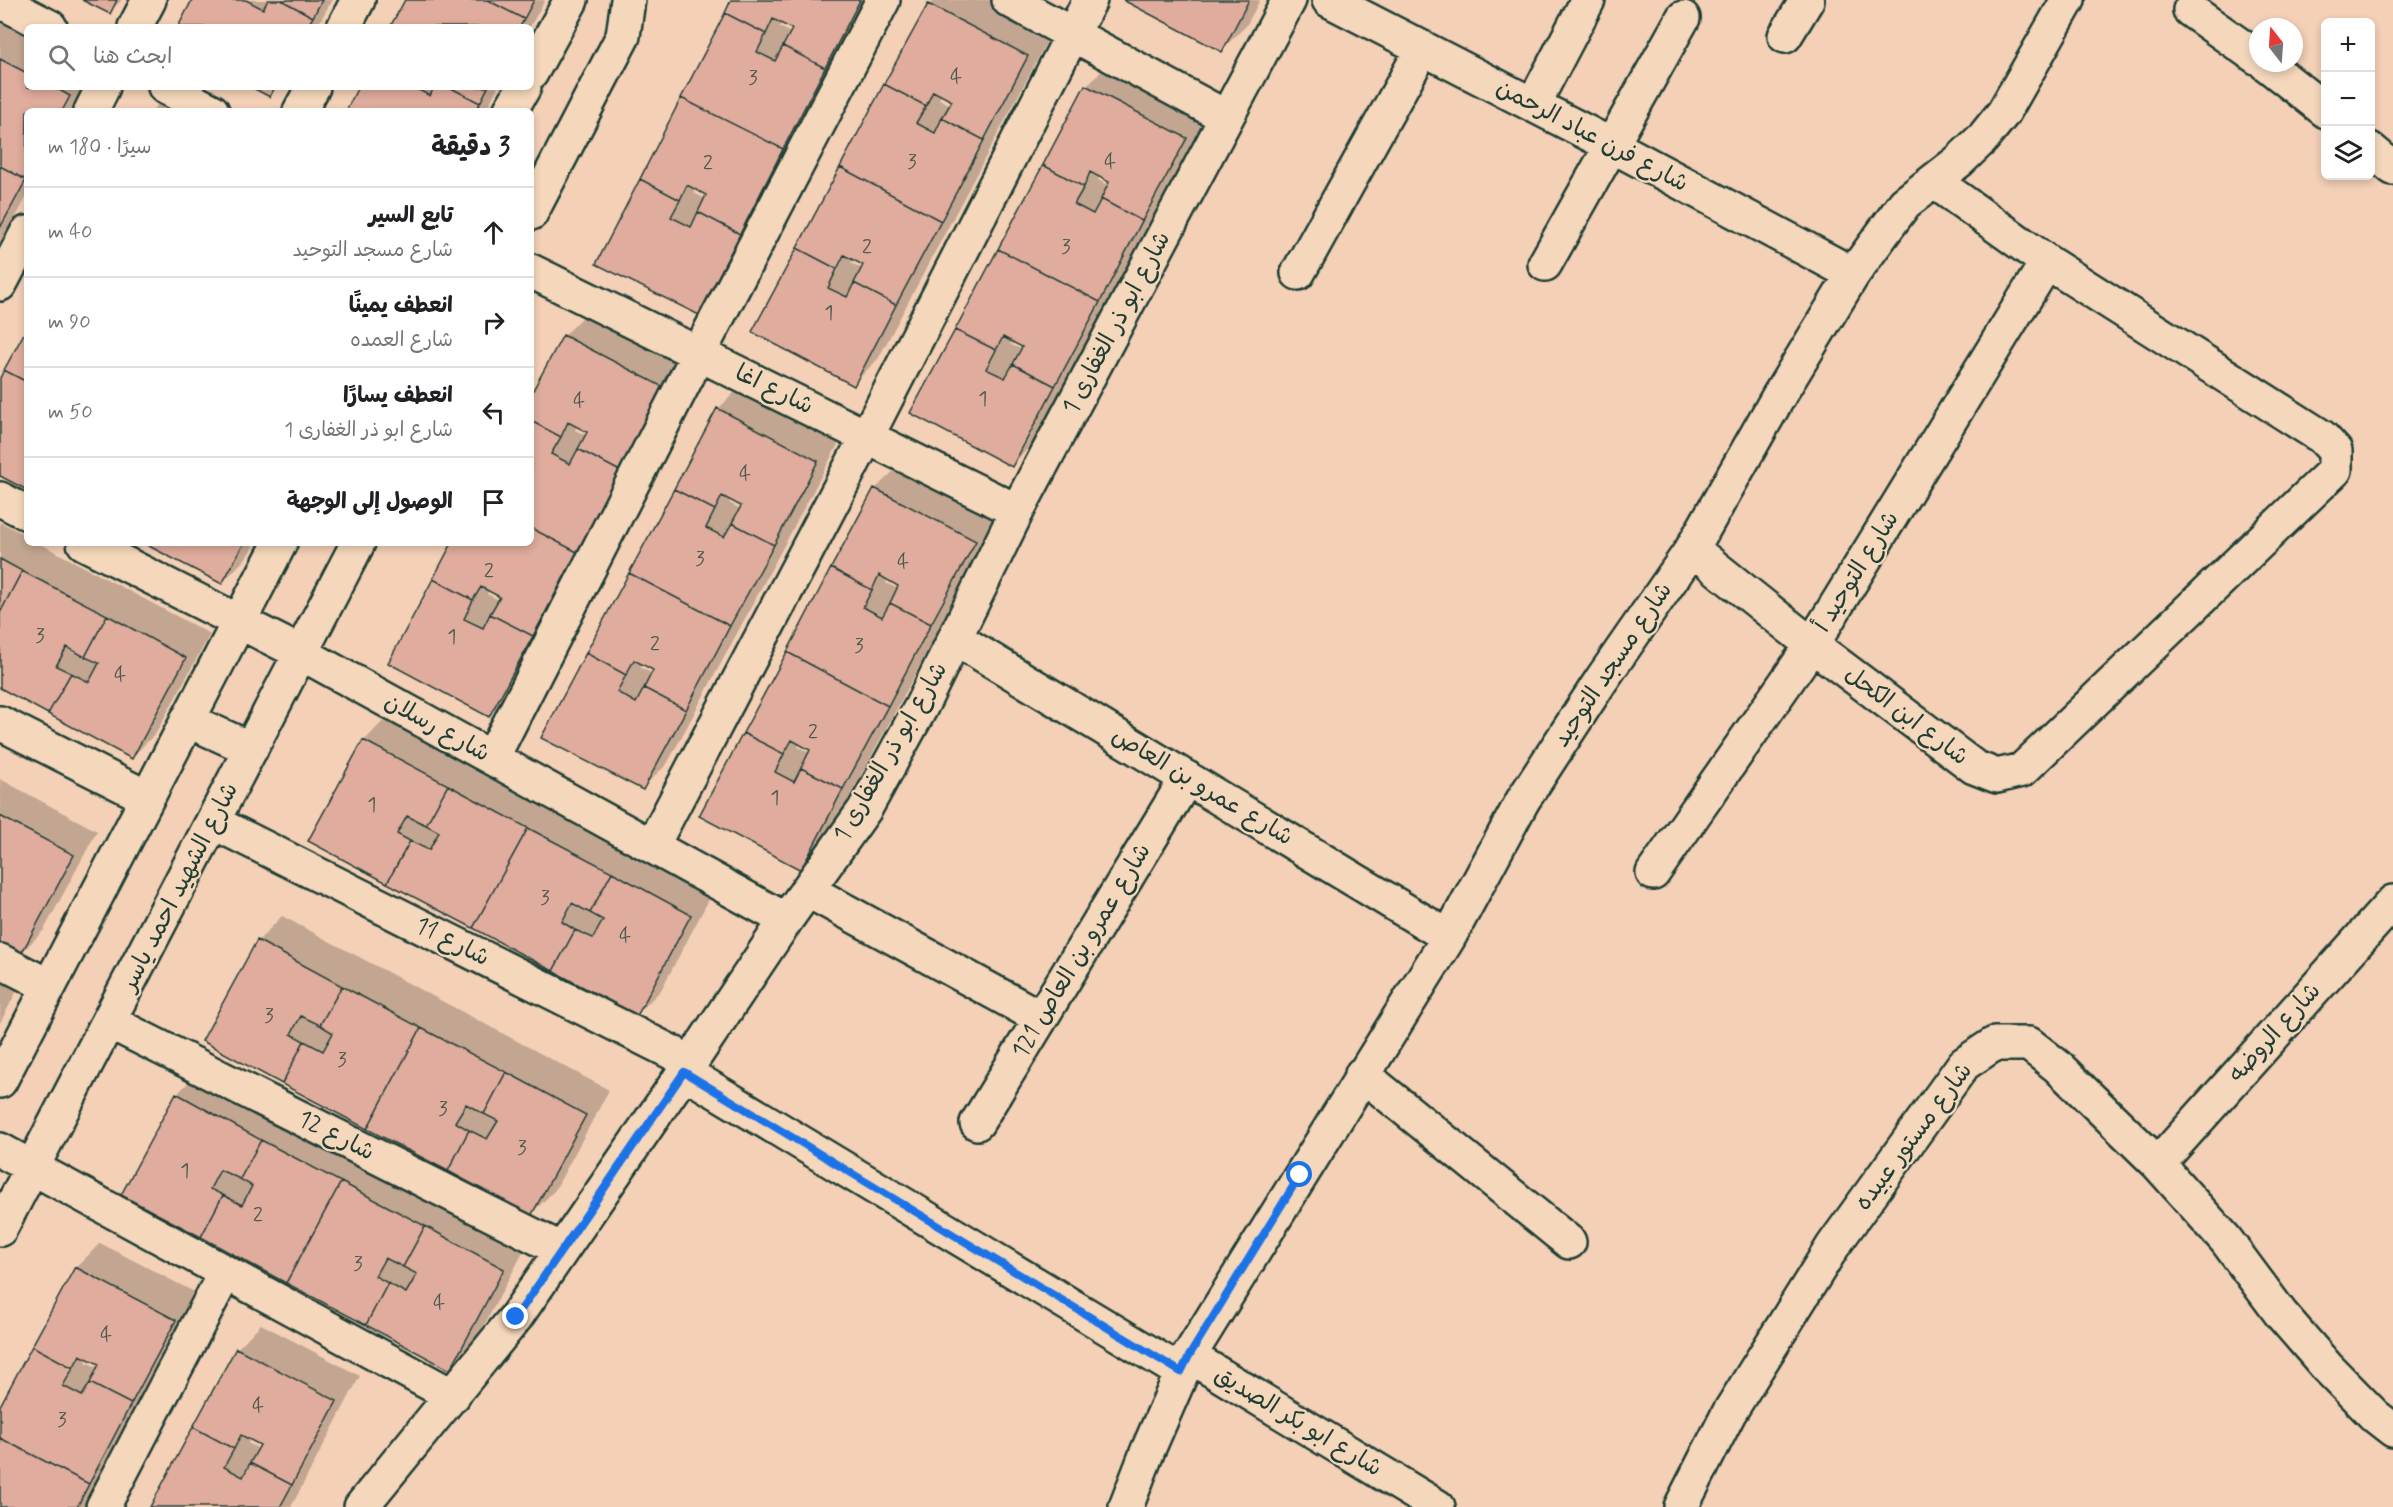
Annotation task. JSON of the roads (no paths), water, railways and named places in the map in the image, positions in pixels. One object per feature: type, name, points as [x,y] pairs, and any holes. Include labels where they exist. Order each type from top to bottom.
[{"type":"street","points":[[137,24],[149,0]]},
{"type":"street","points":[[346,24],[358,0]]},
{"type":"street","points":[[534,68],[571,0]]},
{"type":"street","points":[[534,207],[623,36],[628,0]]},
{"type":"street","points":[[492,758],[883,0]]},
{"type":"street","points":[[1010,0],[1226,117]]},
{"type":"street","points":[[652,846],[867,436],[1090,0]]},
{"type":"street","name":"شارع ابو ذر الغفارى 1","points":[[361,1507],[516,1317],[786,920],[865,809],[921,707],[1017,511],[1289,0]]},
{"type":"street","name":"شارع فرن عباد الرحمن","points":[[1329,0],[1611,145],[1852,274]]},
{"type":"street","points":[[1533,105],[1588,0]]},
{"type":"street","points":[[1785,36],[1807,0]]},
{"type":"street","name":"شارع مسجد التوحيد","points":[[1126,1507],[1185,1364],[1362,1074],[1449,937],[1523,800],[1602,679],[1692,549],[1780,394],[1852,274],[1905,203],[1935,182],[1983,138],[2004,112],[2068,0]]},
{"type":"street","points":[[0,1],[44,24]]},
{"type":"street","points":[[2190,10],[2249,52]]},
{"type":"street","points":[[1545,264],[1683,18]]},
{"type":"street","points":[[1298,273],[1424,48]]},
{"type":"street","points":[[2276,72],[2321,108]]},
{"type":"street","points":[[92,108],[102,90]]},
{"type":"street","points":[[171,90],[206,108]]},
{"type":"street","points":[[302,108],[311,90]]},
{"type":"street","points":[[512,108],[522,90]]},
{"type":"street","points":[[2375,153],[2393,168]]},
{"type":"street","name":"شارع ابن الكحل","points":[[1692,549],[1812,645],[1974,767],[1997,776],[2022,770],[2336,470],[2335,451],[2322,437],[2048,262],[1935,182]]},
{"type":"street","points":[[0,284],[24,239]]},
{"type":"street","name":"شارع التوحيد أ","points":[[1653,873],[1812,645],[2048,262]]},
{"type":"street","name":"شارع اغا","points":[[534,272],[1017,511]]},
{"type":"street","points":[[0,499],[24,511]]},
{"type":"street","name":"شارع رسلان","points":[[90,546],[301,653],[786,920]]},
{"type":"street","points":[[0,1081],[278,546]]},
{"type":"street","name":"شارع الشهيد احمد ياسر","points":[[0,1229],[356,546]]},
{"type":"street","name":"شارع عمرو بن العاص","points":[[955,638],[1449,937]]},
{"type":"street","points":[[187,720],[251,749]]},
{"type":"street","points":[[0,723],[146,797]]},
{"type":"street","name":"شارع عمرو بن العاص 121","points":[[977,1123],[1187,778]]},
{"type":"street","name":"شارع 11","points":[[213,822],[688,1067],[1185,1364]]},
{"type":"street","points":[[807,890],[1041,1018]]},
{"type":"street","name":"شارع الروضه","points":[[2158,1164],[2393,902]]},
{"type":"street","points":[[0,961],[49,986]]},
{"type":"street","name":"شارع 12","points":[[110,1022],[562,1250]]},
{"type":"street","name":"شارع مستور عبيده","points":[[1681,1507],[1729,1413],[1833,1246],[1964,1064],[1994,1044],[2029,1044],[2057,1066],[2158,1164],[2226,1240],[2280,1314],[2375,1416],[2393,1430]]},
{"type":"street","points":[[1362,1074],[1569,1242]]},
{"type":"street","points":[[0,1150],[453,1396]]},
{"type":"street","points":[[103,1507],[225,1272]]},
{"type":"street","name":"شارع ابو بكر الصديق","points":[[1185,1364],[1438,1507]]}]
